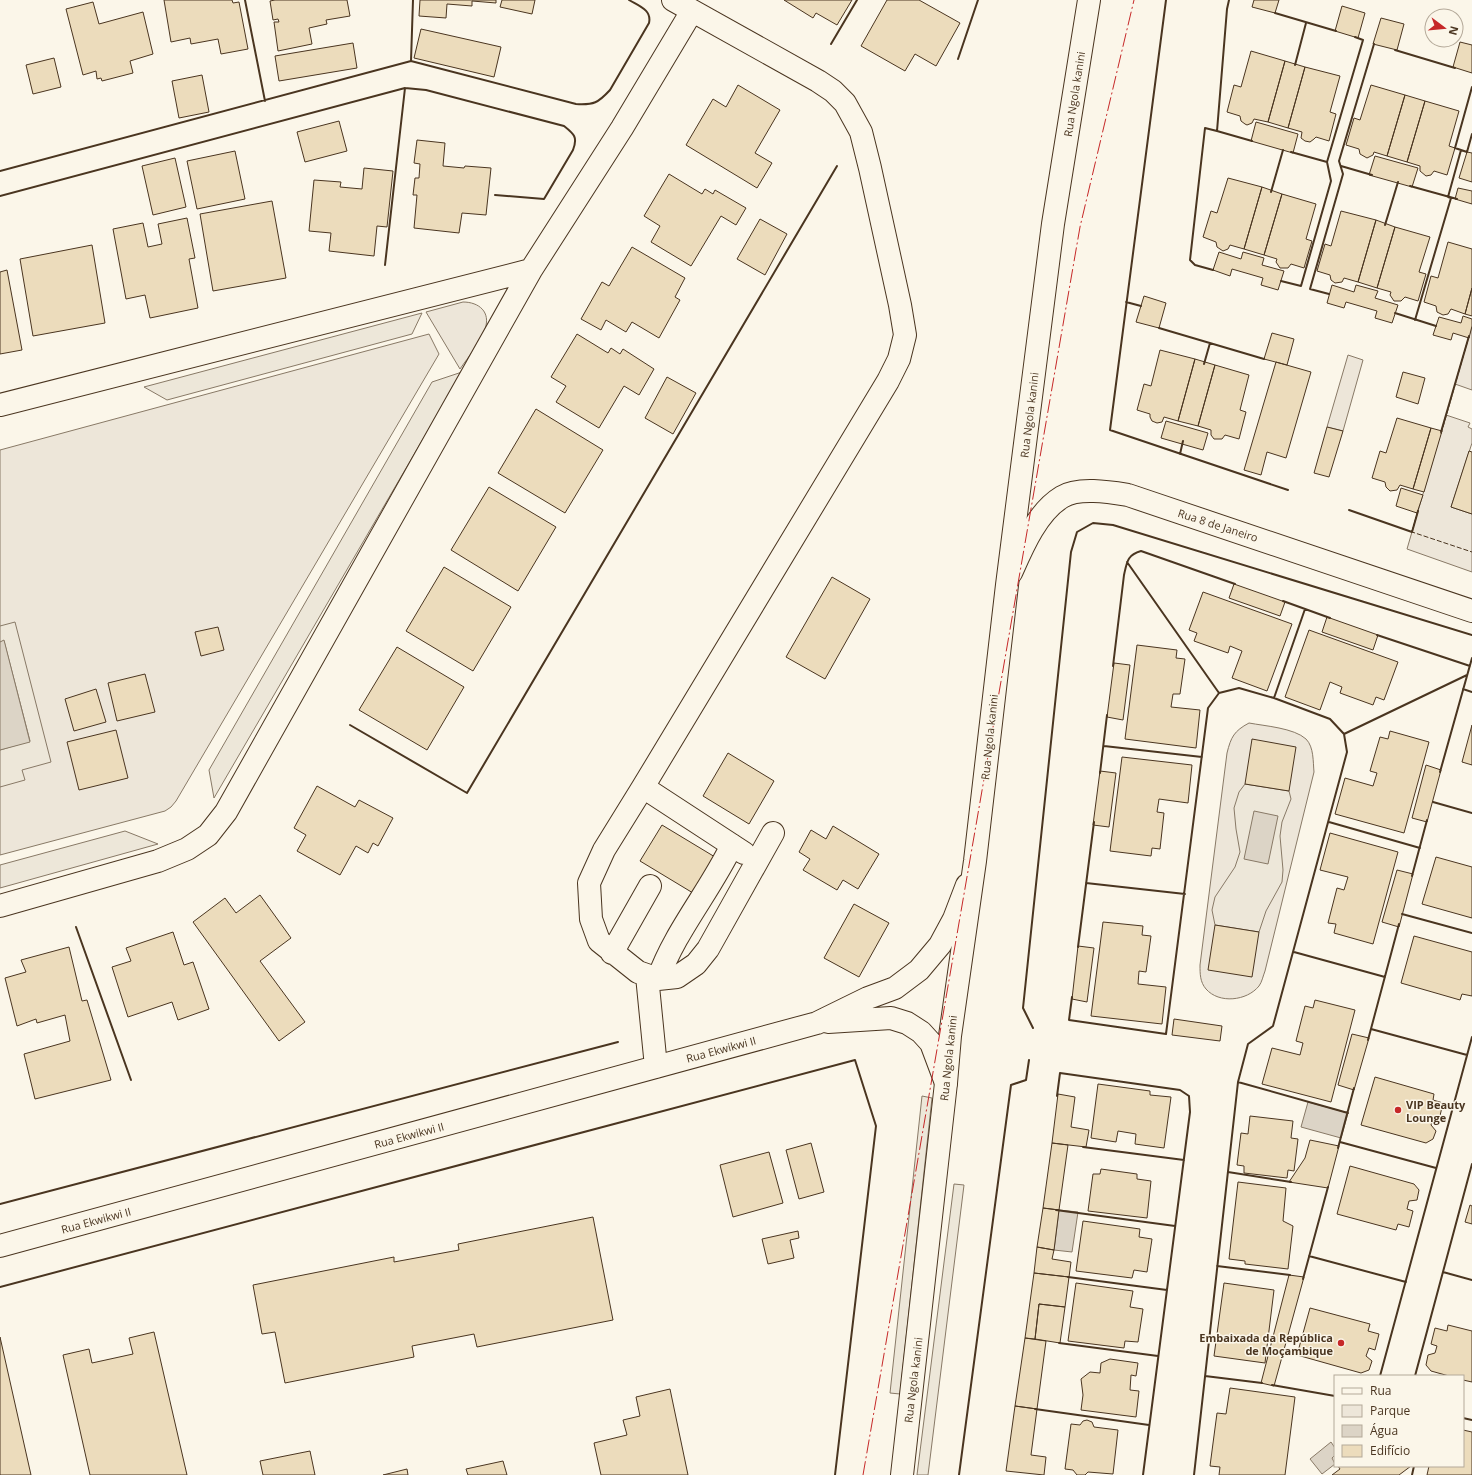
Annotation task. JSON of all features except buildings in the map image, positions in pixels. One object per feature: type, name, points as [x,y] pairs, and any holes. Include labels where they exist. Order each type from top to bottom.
[{"type":"street","points":[[673,0],[818,81],[833,91],[845,103],[861,132],[899,298],[905,335],[900,358],[888,381],[643,788],[604,850],[588,884],[591,919],[599,941],[612,953],[638,972],[653,978],[677,977],[696,964],[708,949],[773,833]]},
{"type":"street","name":"Rua Ngola kanini","points":[[902,1475],[956,992],[975,861],[1007,584],[1053,224],[1089,0]]},
{"type":"street","points":[[0,906],[158,861],[187,849],[208,835],[226,812],[531,270],[622,128],[692,11]]},
{"type":"street","points":[[0,405],[531,270]]},
{"type":"street","name":"Rua 8 de Janeiro","points":[[1007,584],[1023,545],[1045,512],[1062,497],[1080,492],[1100,490],[1128,495],[1472,611]]},
{"type":"street","points":[[643,788],[757,861]]},
{"type":"street","points":[[656,1067],[653,978],[720,868],[732,845]]},
{"type":"street","name":"Rua Ekwikwi II","points":[[0,1246],[817,1023],[868,998],[895,988],[919,970],[940,945],[954,919],[975,861]]},
{"type":"street","points":[[612,953],[650,886]]},
{"type":"street","name":"Rua Ekwikwi II","points":[[817,1023],[891,1018],[907,1023],[922,1032],[931,1043],[946,1083]]},
{"type":"green space","points":[[463,302],[469,302],[479,306],[485,313],[486,323],[480,339],[460,369],[426,312]]},
{"type":"green space","points":[[1472,326],[1472,390],[1455,384]]},
{"type":"green space","points":[[429,334],[439,354],[176,801],[165,811],[0,855],[0,450]]},
{"type":"green space","points":[[1348,355],[1363,360],[1343,431],[1327,427]]},
{"type":"green space","points":[[1446,415],[1470,423],[1468,427],[1472,429],[1472,443],[1451,507],[1472,514],[1472,572],[1407,549]]},
{"type":"green space","points":[[1249,723],[1271,726],[1301,735],[1309,742],[1312,750],[1314,772],[1262,981],[1254,991],[1247,995],[1233,999],[1225,999],[1212,994],[1206,989],[1201,981],[1200,965],[1227,753],[1234,735]]},
{"type":"shaded area","points":[[422,313],[412,334],[167,400],[144,387]]},
{"type":"shaded area","points":[[462,372],[214,798],[209,770],[432,382]]},
{"type":"shaded area","points":[[15,622],[51,762],[22,770],[25,780],[0,787],[0,750],[30,741],[4,641],[0,642],[0,626]]},
{"type":"shaded area","points":[[1245,784],[1289,791],[1291,799],[1282,822],[1280,836],[1283,870],[1282,882],[1266,911],[1259,932],[1215,925],[1212,910],[1215,897],[1235,867],[1240,852],[1234,808],[1239,792]]},
{"type":"shaded area","points":[[125,831],[158,844],[0,888],[0,865]]},
{"type":"shaded area","points":[[922,1096],[932,1098],[900,1394],[890,1393]]},
{"type":"shaded area","points":[[954,1184],[964,1185],[928,1475],[917,1475]]},
{"type":"water","points":[[4,640],[30,742],[0,750],[0,642]]},
{"type":"water","points":[[1254,811],[1278,816],[1268,864],[1244,859]]},
{"type":"water","points":[[1308,1102],[1348,1113],[1341,1138],[1301,1127]]},
{"type":"water","points":[[1059,1210],[1078,1212],[1072,1252],[1054,1250]]},
{"type":"water","points":[[1331,1442],[1334,1446],[1334,1456],[1332,1458],[1334,1465],[1322,1474],[1310,1459]]},
{"type":"fence","points":[[1441,434],[1469,336]]},
{"type":"fence","points":[[1418,510],[1412,532],[1472,552]]},
{"type":"wall","points":[[245,0],[265,101]]},
{"type":"wall","points":[[411,61],[413,0]]},
{"type":"wall","points":[[0,171],[411,61],[576,104],[592,103],[602,98],[610,90],[649,23],[649,15],[647,12],[641,6],[629,0]]},
{"type":"wall","points":[[831,44],[857,0]]},
{"type":"wall","points":[[958,59],[978,0]]},
{"type":"wall","points":[[1166,0],[1110,430],[1288,490]]},
{"type":"wall","points":[[1229,0],[1217,131],[1252,141]]},
{"type":"wall","points":[[1275,13],[1336,31]]},
{"type":"wall","points":[[1295,65],[1306,23]]},
{"type":"wall","points":[[1291,152],[1327,162],[1363,40],[1355,37]]},
{"type":"wall","points":[[1329,294],[1310,289],[1343,174],[1339,161],[1374,44]]},
{"type":"wall","points":[[1395,50],[1455,68]]},
{"type":"wall","points":[[1472,87],[1455,148],[1467,152],[1472,134]]},
{"type":"wall","points":[[0,196],[405,88],[426,90],[564,126],[573,134],[575,139],[573,150],[544,199],[495,195]]},
{"type":"wall","points":[[385,265],[405,88]]},
{"type":"wall","points":[[1213,270],[1195,265],[1190,260],[1205,128],[1217,131]]},
{"type":"wall","points":[[1271,192],[1283,150]]},
{"type":"wall","points":[[1415,320],[1451,198],[1448,197],[1461,150]]},
{"type":"wall","points":[[1281,281],[1301,286],[1331,181],[1327,162]]},
{"type":"wall","points":[[350,725],[467,793],[837,166]]},
{"type":"wall","points":[[1341,166],[1372,175]]},
{"type":"wall","points":[[1385,225],[1398,182]]},
{"type":"wall","points":[[1410,186],[1457,199]]},
{"type":"wall","points":[[1126,302],[1141,306]]},
{"type":"wall","points":[[1395,313],[1436,326]]},
{"type":"wall","points":[[1159,328],[1264,359]]},
{"type":"wall","points":[[1441,432],[1469,336]]},
{"type":"wall","points":[[1204,364],[1210,343]]},
{"type":"wall","points":[[1180,454],[1183,441]]},
{"type":"wall","points":[[1349,510],[1412,532],[1418,511]]},
{"type":"wall","points":[[1033,1028],[1023,1008],[1071,552],[1077,532],[1093,523],[1113,525],[1472,635]]},
{"type":"wall","points":[[1113,666],[1124,575],[1130,557],[1141,551],[1235,584]]},
{"type":"wall","points":[[1127,562],[1219,693]]},
{"type":"wall","points":[[1283,601],[1330,618]]},
{"type":"wall","points":[[1274,698],[1305,609]]},
{"type":"wall","points":[[1377,635],[1470,666]]},
{"type":"wall","points":[[1440,772],[1472,658]]},
{"type":"wall","points":[[1344,734],[1467,675]]},
{"type":"wall","points":[[1072,997],[1069,1020],[1166,1034],[1208,708],[1219,693],[1239,688],[1274,698],[1330,719],[1344,734],[1347,752],[1273,1026],[1248,1044],[1238,1082],[1348,1113]]},
{"type":"wall","points":[[1463,689],[1472,692]]},
{"type":"wall","points":[[1100,773],[1107,715]]},
{"type":"wall","points":[[1104,746],[1202,757]]},
{"type":"wall","points":[[1433,802],[1472,813]]},
{"type":"wall","points":[[1412,876],[1427,820]]},
{"type":"wall","points":[[1078,947],[1094,822]]},
{"type":"wall","points":[[1329,822],[1420,848]]},
{"type":"wall","points":[[1086,883],[1185,894]]},
{"type":"wall","points":[[1402,914],[1472,933]]},
{"type":"wall","points":[[1368,1040],[1399,924]]},
{"type":"wall","points":[[76,927],[131,1080]]},
{"type":"wall","points":[[1294,952],[1385,977]]},
{"type":"wall","points":[[1371,1029],[1467,1055]]},
{"type":"wall","points":[[1380,1375],[1472,1037]]},
{"type":"wall","points":[[0,1204],[618,1042]]},
{"type":"wall","points":[[0,1287],[855,1060],[876,1126],[835,1475]]},
{"type":"wall","points":[[959,1475],[1011,1085],[1026,1080],[1029,1060]]},
{"type":"wall","points":[[1057,1096],[1060,1073],[1180,1090],[1189,1096],[1190,1112],[1143,1475]]},
{"type":"wall","points":[[1194,1475],[1238,1082]]},
{"type":"wall","points":[[1338,1148],[1354,1088]]},
{"type":"wall","points":[[1340,1142],[1436,1168]]},
{"type":"wall","points":[[1083,1147],[1184,1160]]},
{"type":"wall","points":[[1415,1375],[1472,1164]]},
{"type":"wall","points":[[1228,1172],[1291,1182]]},
{"type":"wall","points":[[1303,1279],[1328,1187]]},
{"type":"wall","points":[[1056,1210],[1175,1226]]},
{"type":"wall","points":[[1309,1256],[1406,1282]]},
{"type":"wall","points":[[1217,1266],[1290,1275]]},
{"type":"wall","points":[[1443,1272],[1472,1280]]},
{"type":"wall","points":[[1068,1277],[1167,1290]]},
{"type":"wall","points":[[1059,1343],[1158,1356]]},
{"type":"wall","points":[[1205,1376],[1262,1383]]},
{"type":"wall","points":[[1272,1385],[1334,1396]]},
{"type":"wall","points":[[1035,1409],[1149,1425]]},
{"type":"wall","points":[[1464,1418],[1472,1420]]},
{"type":"wall","points":[[1412,1475],[1414,1467]]},
{"type":"power","points":[[863,1475],[1080,227],[1134,0]]},
{"type":"place","name":"VIP Beauty Lounge","points":[[1398,1110]]},
{"type":"place","name":"Embaixada da República de Moçambique","points":[[1341,1343]]}]
